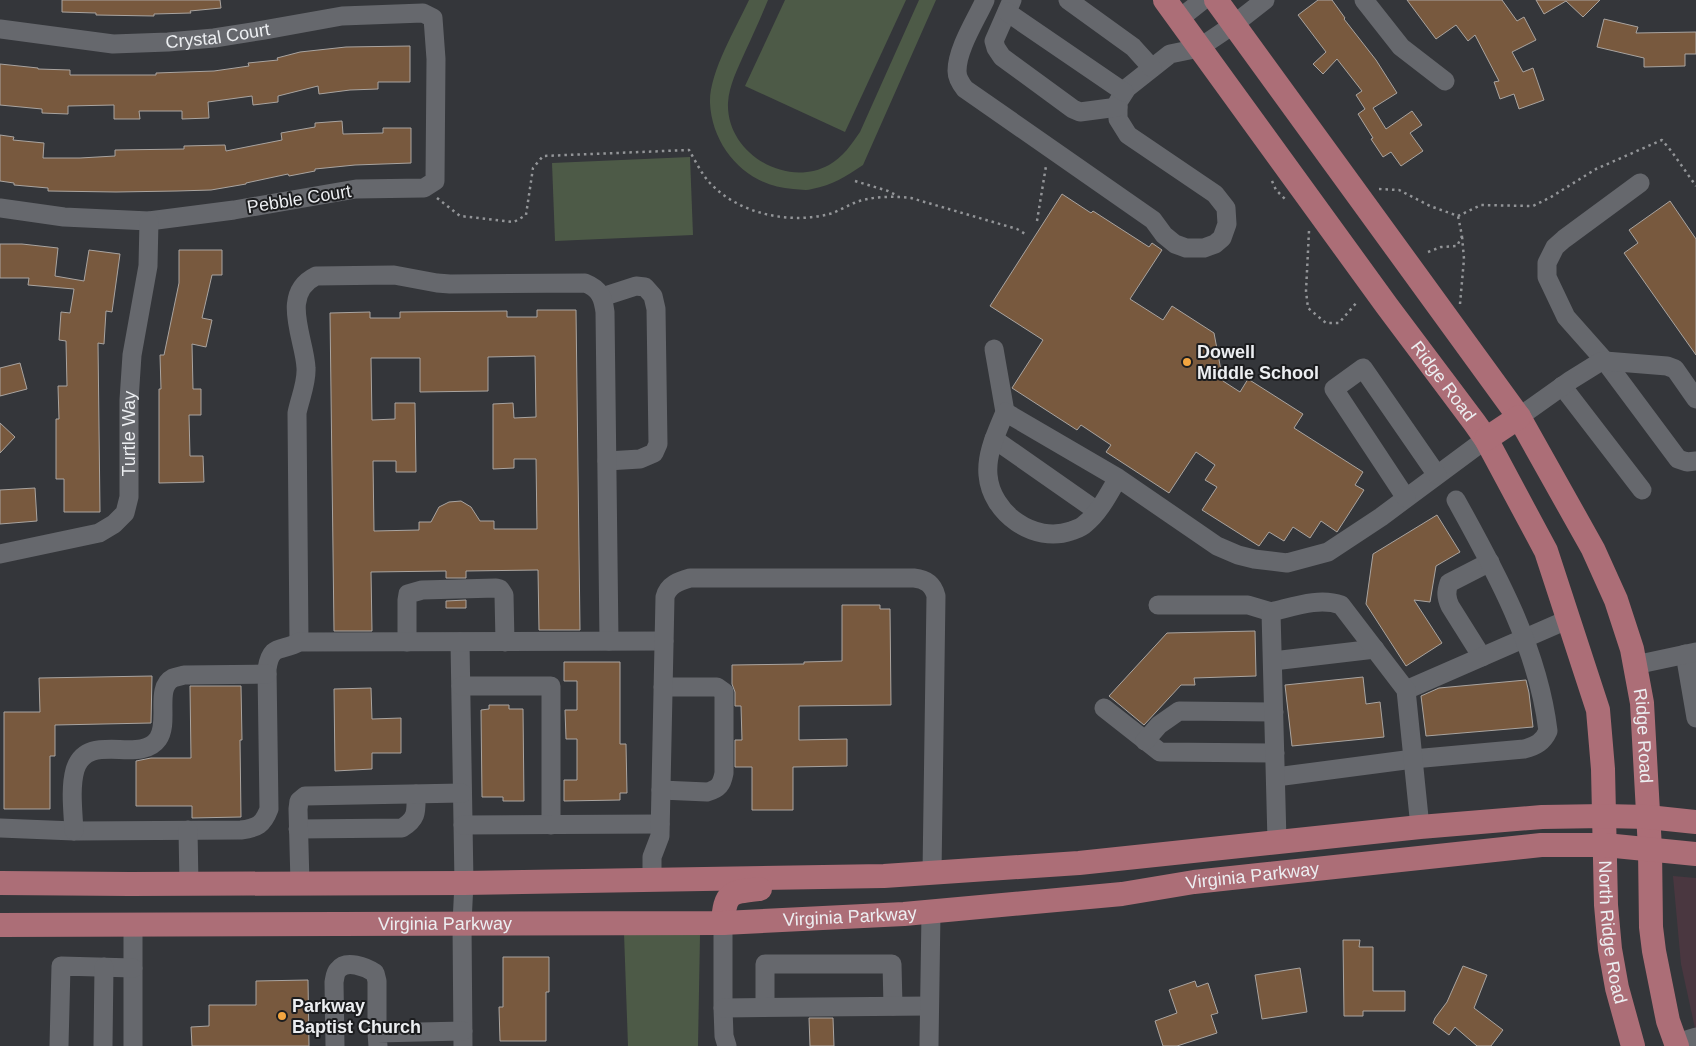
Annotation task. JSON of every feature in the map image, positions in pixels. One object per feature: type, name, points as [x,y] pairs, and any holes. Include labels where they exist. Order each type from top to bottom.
[{"type":"main road","name":"Ridge Road","points":[[1165,0],[1486,439],[1546,551],[1598,710],[1604,816]]},
{"type":"main road","name":"Ridge Road","points":[[1216,0],[1519,417],[1593,549],[1616,600],[1632,649],[1642,703],[1648,818]]},
{"type":"main road","points":[[1486,439],[1519,417]]},
{"type":"main road","name":"Virginia Parkway","points":[[0,883],[189,884],[652,880],[932,873],[1079,863],[1420,827],[1542,817],[1604,816],[1696,822]]},
{"type":"main road","name":"North Ridge Road","points":[[1604,816],[1606,905],[1610,949],[1617,988],[1633,1046]]},
{"type":"main road","points":[[1648,818],[1654,951],[1668,1021],[1683,1042]]},
{"type":"main road","points":[[1122,894],[1135,880],[1236,864],[1251,859],[1261,853],[1271,842]]},
{"type":"main road","name":"Virginia Parkway","points":[[0,925],[723,923],[931,912],[1122,894],[1194,882],[1541,845],[1605,845],[1696,854]]},
{"type":"main road","points":[[723,923],[724,906],[728,897],[738,891],[810,886],[829,876]]},
{"type":"street","points":[[985,0],[961,49],[957,71],[960,83],[965,89],[1153,220],[1164,235],[1175,244],[1186,248],[1204,248],[1215,244],[1222,238],[1227,224],[1226,208],[1215,194],[1128,135],[1118,119],[1121,100],[1132,83],[1170,54],[1199,48],[1265,0]]},
{"type":"street","points":[[1068,0],[1134,48],[1152,68]]},
{"type":"street","points":[[1179,19],[1203,0]]},
{"type":"street","points":[[1364,0],[1401,47],[1445,81]]},
{"type":"street","points":[[1009,6],[1121,100],[1080,112],[1073,109],[1002,57],[994,41],[1009,6]]},
{"type":"street","name":"Crystal Court","points":[[0,29],[113,44],[168,42],[214,38],[342,16],[423,13],[433,18],[436,59],[435,181],[424,188]]},
{"type":"street","points":[[1640,183],[1555,247],[1547,263],[1547,277],[1566,316],[1605,361],[1678,459],[1687,462],[1696,461]]},
{"type":"street","name":"Pebble Court","points":[[0,208],[64,217],[149,221],[234,210],[356,189],[424,188]]},
{"type":"street","name":"Turtle Way","points":[[0,554],[99,533],[114,524],[125,513],[129,497],[129,400],[132,355],[148,266],[149,221]]},
{"type":"street","points":[[299,642],[297,413],[307,369],[296,313],[297,299],[306,283],[321,275],[394,275],[441,284],[586,282],[598,290],[602,296],[606,312],[609,641]]},
{"type":"street","points":[[602,296],[636,286],[645,287],[653,296],[656,309],[658,444],[654,453],[640,458],[607,461]]},
{"type":"street","points":[[994,349],[1005,412],[994,439],[987,468],[993,496],[1004,511],[1024,526],[1039,533],[1059,534],[1084,526],[1097,511],[1118,478]]},
{"type":"street","points":[[1519,417],[1562,386],[1600,362],[1605,361],[1667,366],[1675,369],[1696,399]]},
{"type":"street","points":[[1406,498],[1334,389],[1363,368],[1437,475]]},
{"type":"street","points":[[1562,386],[1642,490]]},
{"type":"street","points":[[1005,412],[1118,478],[1217,546],[1238,555],[1254,559],[1287,563],[1328,552],[1486,439]]},
{"type":"street","points":[[994,439],[1097,511]]},
{"type":"street","points":[[1276,777],[1413,759],[1524,749],[1539,744],[1548,730],[1540,685],[1524,638],[1490,562],[1456,500]]},
{"type":"street","points":[[1482,657],[1446,597],[1449,584],[1490,562]]},
{"type":"street","points":[[652,880],[652,857],[660,836],[666,593],[669,588],[680,581],[690,578],[914,578],[926,581],[931,585],[936,596],[932,873]]},
{"type":"street","points":[[407,642],[408,594],[422,590],[496,588],[500,589],[504,595],[505,642]]},
{"type":"street","points":[[1158,605],[1248,605],[1271,612],[1307,604],[1331,602],[1341,605],[1406,690],[1420,827]]},
{"type":"street","points":[[1271,612],[1276,777],[1271,842]]},
{"type":"street","points":[[1406,690],[1569,619]]},
{"type":"street","points":[[0,828],[74,831],[241,830],[251,829],[263,822],[269,809],[268,660],[275,650],[299,642],[664,641]]},
{"type":"street","points":[[335,1046],[334,982],[336,972],[342,967],[353,965],[366,967],[375,973],[377,981],[378,1039],[463,1039],[462,923],[464,882],[460,642]]},
{"type":"street","points":[[1273,661],[1374,649]]},
{"type":"street","points":[[1635,664],[1691,653],[1696,718]]},
{"type":"street","points":[[74,831],[73,782],[75,770],[80,761],[87,753],[100,749],[139,749],[154,743],[159,738],[163,726],[163,691],[173,678],[184,675],[267,674]]},
{"type":"street","points":[[461,686],[551,686],[551,825]]},
{"type":"street","points":[[661,790],[707,792],[715,790],[721,784],[724,773],[724,692],[717,687],[663,687]]},
{"type":"street","points":[[1104,708],[1160,752],[1275,753]]},
{"type":"street","points":[[1145,741],[1159,725],[1179,711],[1274,712]]},
{"type":"street","points":[[269,795],[299,801],[306,796],[462,793]]},
{"type":"street","points":[[298,829],[402,828],[416,816],[416,794]]},
{"type":"street","points":[[299,801],[300,883]]},
{"type":"street","points":[[463,825],[660,824]]},
{"type":"street","points":[[188,830],[189,884]]},
{"type":"street","points":[[929,1046],[931,912]]},
{"type":"street","points":[[723,923],[723,1008],[724,1036],[727,1046]]},
{"type":"street","points":[[133,925],[133,1046]]},
{"type":"street","points":[[765,1008],[765,964],[892,964],[893,1006]]},
{"type":"street","points":[[59,1046],[61,966],[133,968]]},
{"type":"street","points":[[103,1046],[104,967]]},
{"type":"street","points":[[723,1008],[929,1006]]},
{"type":"path","points":[[1379,189],[1399,190],[1430,206],[1458,216],[1481,205],[1533,206],[1596,169],[1662,140],[1696,186]]},
{"type":"path","points":[[424,188],[460,216],[514,222],[526,214],[533,168],[543,156],[689,150],[710,182],[736,204],[775,217],[808,219],[834,212],[861,201],[899,196]]},
{"type":"path","points":[[1038,221],[1048,160]]},
{"type":"path","points":[[1270,175],[1276,190],[1287,202]]},
{"type":"path","points":[[855,181],[899,196],[1016,229],[1027,235]]},
{"type":"path","points":[[1458,216],[1464,259],[1460,306]]},
{"type":"path","points":[[1309,230],[1306,291],[1308,308],[1326,323],[1340,323],[1357,302]]},
{"type":"path","points":[[1428,252],[1441,247],[1457,246],[1462,236]]},
{"type":"shaded area","points":[[1673,876],[1696,878],[1696,1033],[1681,964]]},
{"type":"green space","points":[[749,0],[768,0],[732,83],[728,103],[730,121],[737,137],[747,150],[761,161],[777,169],[794,172],[812,171],[829,165],[846,150],[860,132],[919,0],[936,0],[863,165],[839,180],[810,190],[777,187],[747,173],[735,162],[717,135],[712,120],[710,103],[714,78],[724,51]]},
{"type":"green space","points":[[785,0],[906,0],[845,132],[745,86]]},
{"type":"green space","points":[[690,157],[693,235],[555,241],[552,163]]},
{"type":"green space","points":[[624,933],[700,935],[698,1046],[628,1046]]},
{"type":"building","points":[[62,0],[220,0],[221,8],[190,11],[191,13],[154,14],[154,16],[96,15],[96,13],[62,12]]},
{"type":"building","points":[[1318,0],[1332,0],[1344,19],[1376,60],[1397,93],[1373,108],[1386,129],[1412,111],[1422,125],[1410,133],[1423,151],[1401,166],[1391,152],[1383,157],[1371,139],[1373,138],[1358,114],[1365,109],[1356,95],[1362,91],[1337,59],[1323,74],[1313,64],[1326,52],[1298,15]]},
{"type":"building","points":[[1407,0],[1502,0],[1517,21],[1524,17],[1536,40],[1512,52],[1523,72],[1533,68],[1544,100],[1519,109],[1514,94],[1500,99],[1494,82],[1499,81],[1475,35],[1468,41],[1456,25],[1436,39]]},
{"type":"building","points":[[1536,0],[1600,0],[1583,17],[1566,1],[1544,14]]},
{"type":"building","points":[[1604,19],[1638,27],[1636,33],[1696,32],[1696,54],[1685,54],[1685,66],[1644,67],[1644,58],[1597,47]]},
{"type":"building","points":[[410,46],[410,82],[378,82],[378,89],[319,94],[318,86],[278,96],[278,102],[253,105],[252,96],[208,102],[209,118],[182,119],[182,111],[139,111],[140,119],[114,119],[114,105],[68,106],[68,114],[42,113],[42,109],[0,105],[0,64],[38,69],[70,70],[70,75],[156,75],[156,73],[214,71],[249,66],[248,63],[278,60],[277,58],[300,52],[346,47]]},
{"type":"building","points":[[342,121],[343,134],[383,133],[383,128],[411,128],[411,163],[315,169],[315,171],[289,176],[288,174],[211,190],[48,191],[48,188],[14,185],[14,183],[0,181],[0,135],[14,137],[13,140],[44,143],[43,158],[80,158],[115,156],[115,150],[184,149],[184,146],[225,145],[226,151],[282,140],[281,133],[315,127],[315,123]]},
{"type":"building","points":[[1062,194],[1091,213],[1093,211],[1149,247],[1152,243],[1162,250],[1130,299],[1163,320],[1172,306],[1214,333],[1223,381],[1240,392],[1248,379],[1303,414],[1294,428],[1363,472],[1355,485],[1364,490],[1337,532],[1321,521],[1310,538],[1293,527],[1284,541],[1269,532],[1259,546],[1202,510],[1217,487],[1205,480],[1215,465],[1196,452],[1169,493],[1106,452],[1111,445],[1081,425],[1077,430],[1012,388],[1043,340],[990,306]]},
{"type":"building","points":[[1670,201],[1696,239],[1696,355],[1624,253],[1638,243],[1629,230]]},
{"type":"building","points":[[0,244],[22,244],[58,248],[55,276],[84,281],[89,250],[120,254],[112,312],[106,311],[104,344],[98,343],[100,512],[64,512],[64,479],[56,479],[56,419],[59,419],[58,386],[67,386],[66,341],[59,340],[61,312],[70,313],[74,289],[28,285],[29,278],[0,278]]},
{"type":"building","points":[[179,250],[222,250],[222,275],[212,275],[202,318],[212,320],[206,347],[192,344],[193,389],[201,389],[201,415],[189,415],[190,456],[203,456],[204,482],[159,483],[160,355],[164,355],[179,283]]},
{"type":"building","points":[[537,310],[576,310],[580,630],[539,630],[538,570],[466,571],[466,578],[446,578],[446,571],[371,572],[372,631],[334,631],[330,313],[370,312],[370,318],[400,318],[400,312],[507,311],[507,317],[537,317]],"holes":[[[535,356],[536,417],[514,418],[513,403],[493,404],[493,469],[514,468],[514,459],[536,459],[537,529],[494,529],[494,521],[480,521],[471,507],[461,501],[449,502],[439,507],[431,522],[419,522],[419,530],[374,531],[373,461],[396,461],[396,472],[416,472],[415,403],[395,403],[395,419],[372,420],[371,358],[420,358],[420,392],[488,391],[488,357]]]},
{"type":"building","points":[[20,363],[27,389],[0,396],[0,368]]},
{"type":"building","points":[[0,423],[15,437],[0,453]]},
{"type":"building","points":[[35,488],[37,521],[0,524],[0,490]]},
{"type":"building","points":[[1437,515],[1460,552],[1436,566],[1430,602],[1414,600],[1442,643],[1406,666],[1366,604],[1373,554]]},
{"type":"building","points":[[466,600],[466,608],[446,608],[446,601]]},
{"type":"building","points":[[842,605],[880,605],[880,609],[890,609],[891,705],[799,706],[799,740],[847,739],[847,766],[793,767],[793,810],[752,810],[752,767],[735,767],[735,740],[742,740],[741,706],[735,706],[732,665],[804,664],[804,662],[842,661]]},
{"type":"building","points":[[1255,631],[1256,676],[1194,678],[1195,685],[1181,685],[1144,725],[1109,696],[1167,633]]},
{"type":"building","points":[[564,662],[620,662],[620,744],[626,744],[627,793],[620,793],[620,800],[564,801],[564,780],[577,780],[577,739],[566,739],[565,710],[577,710],[577,681],[564,681]]},
{"type":"building","points":[[152,676],[151,723],[55,725],[55,756],[50,756],[50,809],[4,809],[4,712],[40,712],[39,678]]},
{"type":"building","points":[[1363,677],[1366,704],[1380,702],[1384,737],[1292,746],[1285,685]]},
{"type":"building","points":[[1526,680],[1533,727],[1426,736],[1421,696],[1439,688]]},
{"type":"building","points":[[190,686],[241,686],[241,817],[192,818],[192,806],[136,806],[136,761],[151,758],[191,758]]},
{"type":"building","points":[[371,688],[372,719],[401,718],[401,753],[372,753],[372,769],[335,771],[334,689]]},
{"type":"building","points":[[489,705],[509,705],[509,709],[523,709],[524,801],[503,801],[503,797],[482,797],[481,710],[489,709]]},
{"type":"building","points":[[1343,940],[1360,940],[1359,947],[1373,947],[1373,991],[1405,991],[1405,1011],[1363,1011],[1363,1016],[1344,1016]]},
{"type":"building","points":[[503,957],[549,957],[549,992],[546,992],[546,1041],[500,1041],[499,1007],[503,1007]]},
{"type":"building","points":[[1463,966],[1487,975],[1474,1008],[1503,1030],[1491,1046],[1477,1046],[1455,1027],[1449,1035],[1433,1023],[1447,1002]]},
{"type":"building","points":[[1300,968],[1307,1012],[1262,1019],[1255,975]]},
{"type":"building","name":"Parkway Baptist Church","points":[[308,980],[309,1046],[192,1046],[191,1027],[209,1026],[209,1005],[256,1005],[256,981]]},
{"type":"building","points":[[1195,981],[1197,987],[1208,983],[1218,1013],[1211,1015],[1217,1033],[1177,1046],[1163,1046],[1155,1021],[1177,1013],[1169,990]]},
{"type":"building","points":[[809,1018],[833,1018],[834,1046],[810,1046]]},
{"type":"place","name":"Dowell Middle School","points":[[1187,362]]},
{"type":"place","name":"Parkway Baptist Church","points":[[282,1016]]}]
